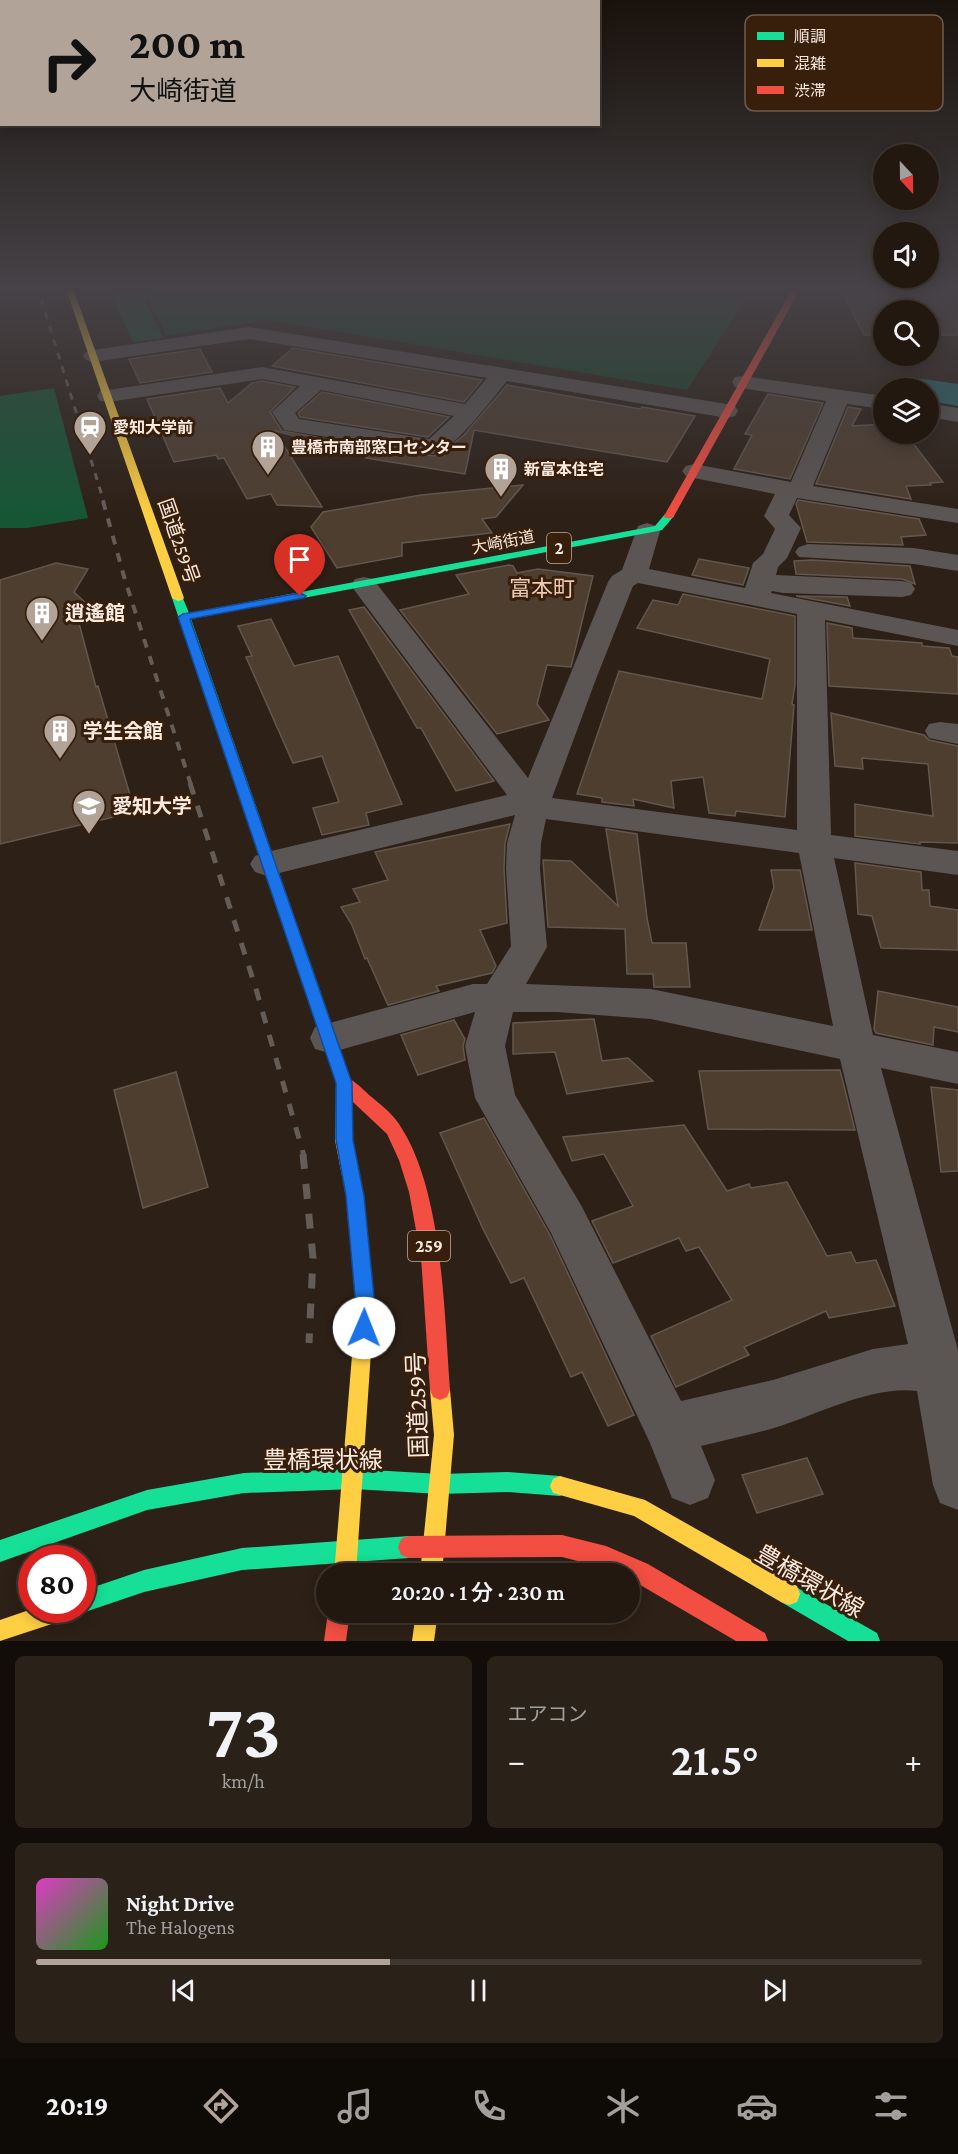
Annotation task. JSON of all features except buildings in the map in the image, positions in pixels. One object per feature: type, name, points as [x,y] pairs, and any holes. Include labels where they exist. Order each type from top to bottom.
[{"type":"main road","name":"国道259号","points":[[95,363],[344,1083],[344,1140],[355,1196],[365,1307],[346,1563]]},
{"type":"main road","name":"大崎街道","points":[[183,617],[647,531],[666,522],[754,363]]},
{"type":"main road","name":"国道259号","points":[[344,1083],[393,1128],[414,1182],[428,1240],[444,1435],[433,1563]]},
{"type":"main road","name":"豊橋環状線","points":[[0,1551],[147,1500],[244,1483],[354,1479],[440,1484],[507,1482],[561,1486],[638,1507],[869,1641]]},
{"type":"main road","points":[[96,1597],[144,1581],[242,1559],[435,1545],[562,1546],[606,1557],[640,1572],[743,1637]]},
{"type":"main road","points":[[0,1631],[24,1623]]},
{"type":"main road","points":[[335,1641],[337,1623]]},
{"type":"main road","points":[[423,1641],[425,1623]]},
{"type":"street","points":[[432,363],[727,411]]},
{"type":"street","points":[[108,396],[262,373],[470,412]]},
{"type":"street","points":[[316,384],[283,412],[291,424],[434,447],[470,412],[502,374]]},
{"type":"street","points":[[743,382],[873,401]]},
{"type":"street","points":[[759,589],[766,563],[774,558],[788,528],[776,516],[794,490],[839,396]]},
{"type":"street","points":[[939,412],[958,415]]},
{"type":"street","points":[[694,471],[794,490],[958,516]]},
{"type":"street","points":[[634,574],[647,531]]},
{"type":"street","points":[[808,552],[914,556],[958,563]]},
{"type":"street","points":[[690,1480],[669,1429],[566,1218],[495,1098],[484,1046],[498,997],[529,947],[523,869],[524,843],[533,807],[581,679],[621,582],[634,574],[759,589],[828,612],[958,638]]},
{"type":"street","points":[[364,585],[533,807]]},
{"type":"street","points":[[759,589],[783,585],[902,590]]},
{"type":"street","points":[[828,612],[854,596],[850,587]]},
{"type":"street","points":[[828,612],[814,844],[856,1046],[948,1371],[958,1485]]},
{"type":"street","points":[[267,864],[514,804],[958,863]]},
{"type":"street","points":[[329,1038],[473,998],[498,997],[651,1004],[958,1068]]},
{"type":"street","points":[[669,1429],[773,1404],[873,1372],[910,1367],[948,1371]]},
{"type":"green space","points":[[522,363],[705,363],[687,390]]},
{"type":"green space","points":[[54,388],[88,518],[27,528],[0,528],[0,396]]},
{"type":"water","points":[[939,381],[958,384],[958,406],[939,403]]},
{"type":"railway","points":[[61,363],[104,502]]},
{"type":"railway","points":[[103,501],[125,580],[191,785]]},
{"type":"railway","points":[[190,783],[256,989],[304,1156]]},
{"type":"railway","points":[[303,1154],[313,1258],[309,1343]]},
{"type":"traffic: fast","points":[[183,617],[658,528],[669,516]]},
{"type":"traffic: fast","points":[[178,598],[344,1083],[344,1140]]},
{"type":"traffic: fast","points":[[0,1551],[147,1500],[244,1483],[354,1479],[440,1484],[507,1482],[560,1486]]},
{"type":"traffic: fast","points":[[96,1597],[144,1581],[242,1559],[409,1547]]},
{"type":"traffic: fast","points":[[789,1594],[869,1641]]},
{"type":"traffic: slow","points":[[95,363],[178,598]]},
{"type":"traffic: slow","points":[[344,1140],[355,1196],[365,1307],[346,1563]]},
{"type":"traffic: slow","points":[[432,1563],[444,1435],[440,1390]]},
{"type":"traffic: slow","points":[[560,1486],[638,1507],[789,1594]]},
{"type":"traffic: slow","points":[[0,1631],[24,1623]]},
{"type":"traffic: slow","points":[[423,1641],[425,1623]]},
{"type":"traffic: jam","points":[[669,516],[755,363]]},
{"type":"traffic: jam","points":[[344,1083],[394,1130],[418,1192],[430,1257],[440,1390]]},
{"type":"traffic: jam","points":[[409,1547],[562,1546],[606,1557],[640,1572],[757,1641]]},
{"type":"traffic: jam","points":[[335,1641],[337,1623]]},
{"type":"place","name":"愛知大学前","points":[[90,456]]},
{"type":"place","name":"豊橋市南部窓口センター","points":[[268,476]]},
{"type":"place","name":"新富本住宅","points":[[501,498]]},
{"type":"place","name":"逍遙館","points":[[42,642]]},
{"type":"place","name":"学生会館","points":[[60,760]]},
{"type":"place","name":"愛知大学","points":[[89,835]]},
{"type":"district","name":"富本町","points":[[542,588]]},
{"type":"route","points":[[300,596],[183,617],[344,1083],[344,1140],[355,1196],[365,1307],[364,1328]]}]
